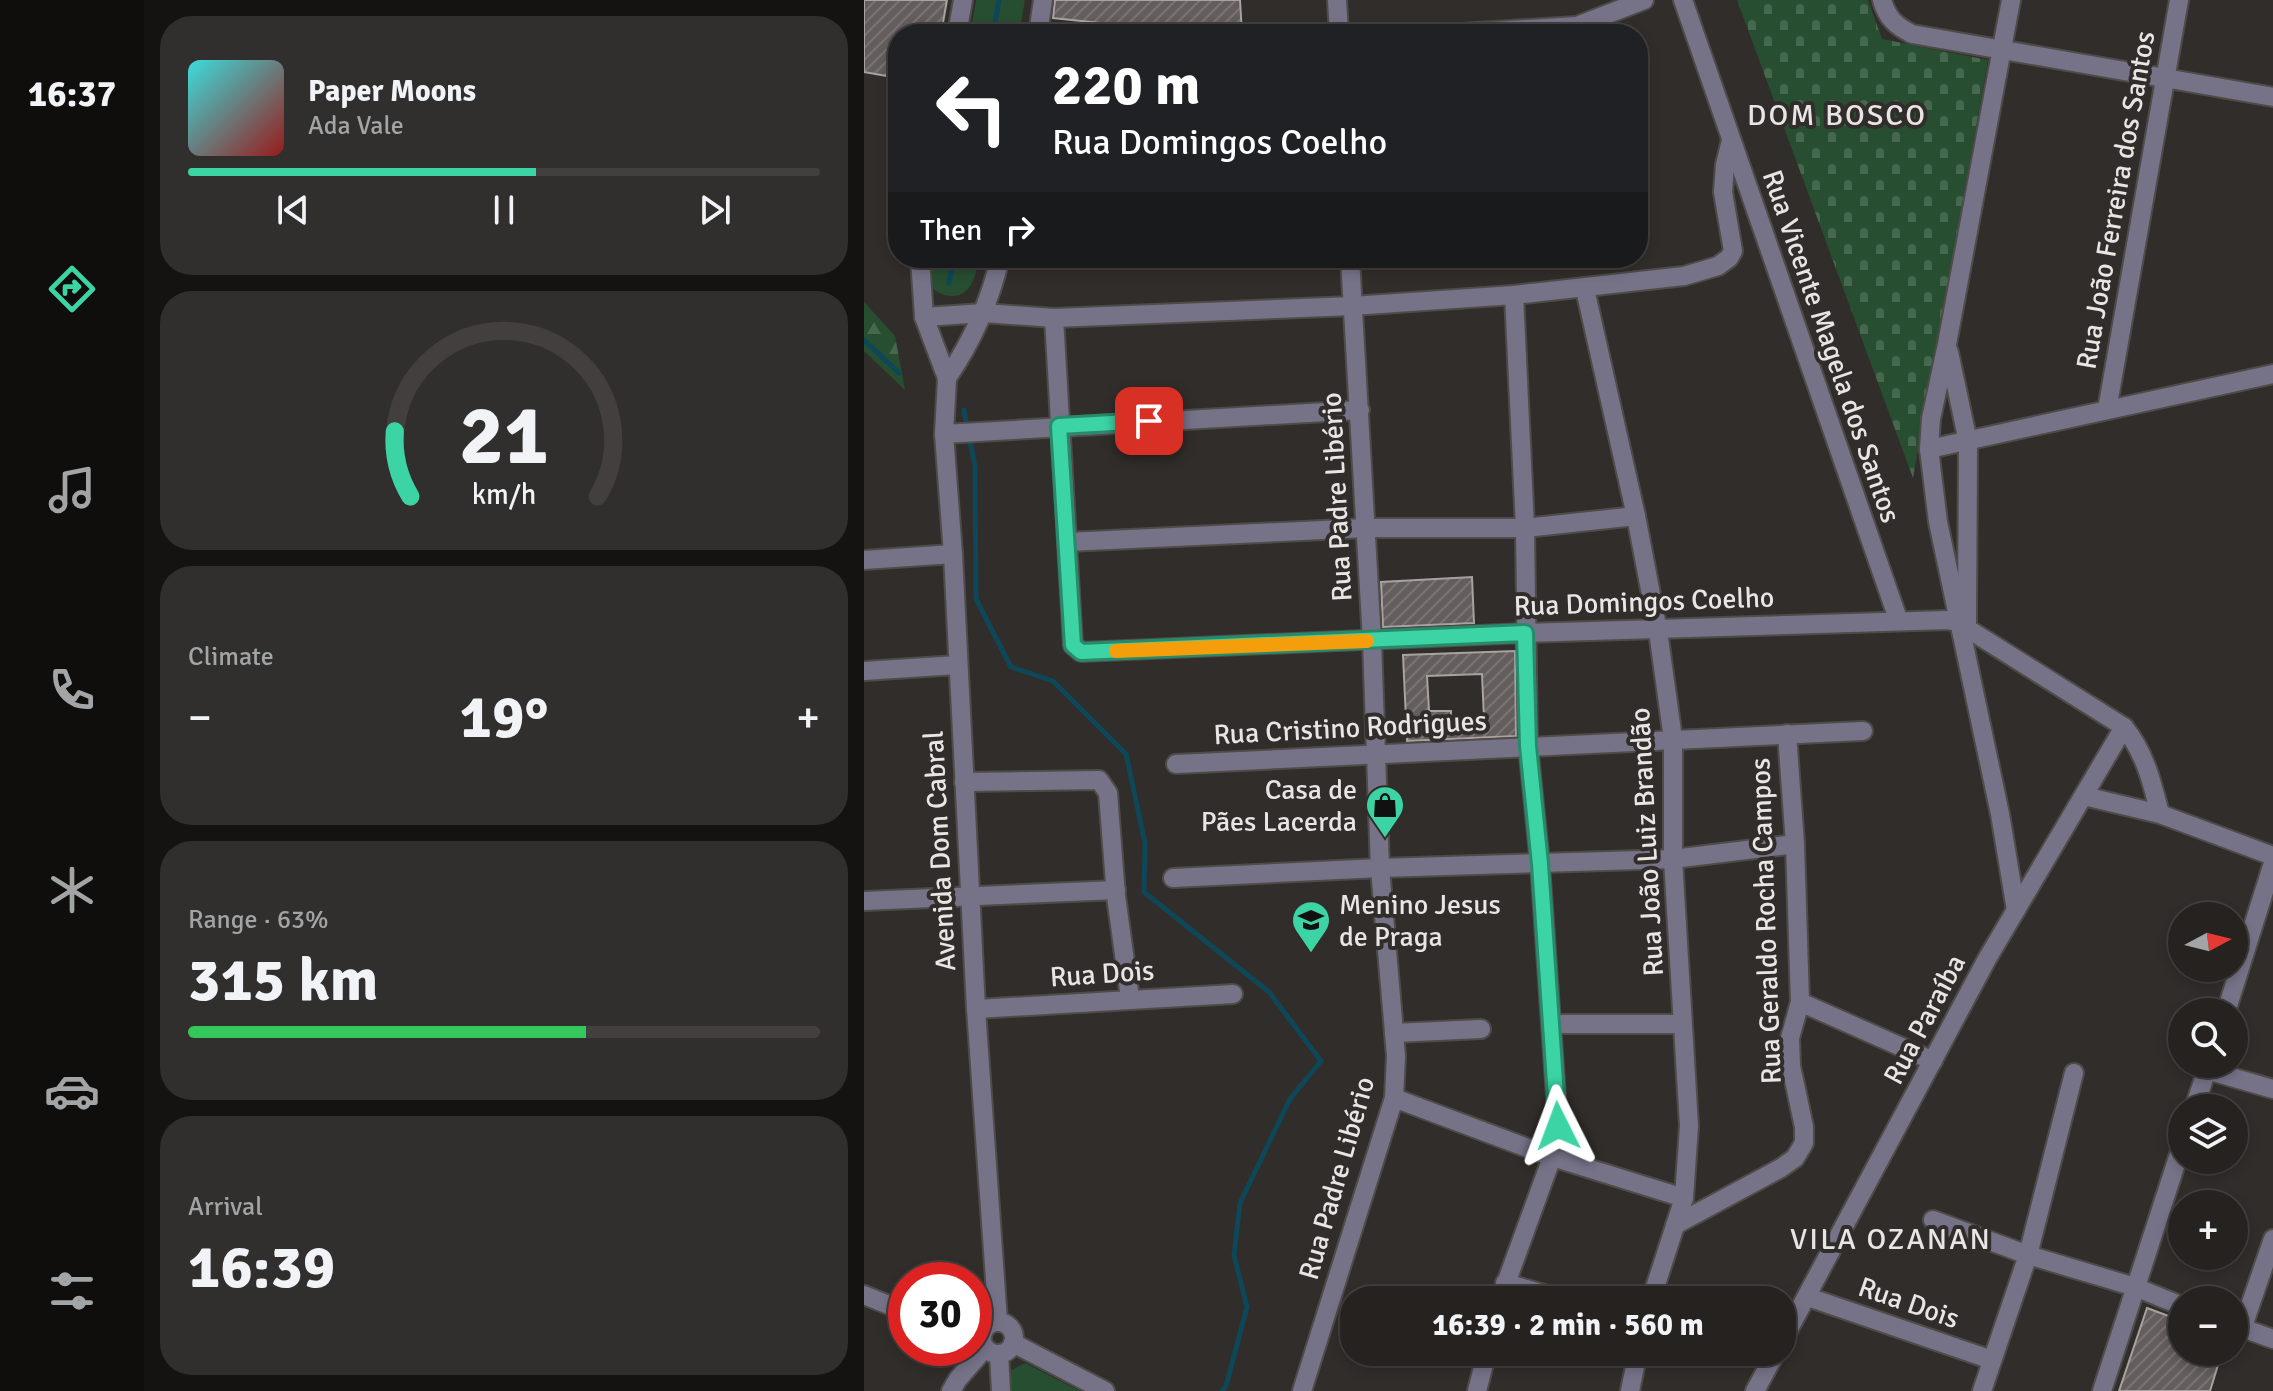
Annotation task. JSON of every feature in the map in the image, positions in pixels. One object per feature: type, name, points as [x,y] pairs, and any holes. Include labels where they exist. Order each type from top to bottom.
[{"type":"street","points":[[959,24],[963,0]]},
{"type":"street","points":[[1039,24],[1043,0]]},
{"type":"street","points":[[1337,0],[1338,24]]},
{"type":"street","points":[[1582,24],[1644,0]]},
{"type":"street","name":"Rua Vicente Magela dos Santos","points":[[1683,0],[1898,619]]},
{"type":"street","points":[[1882,0],[1885,11],[1897,26],[1912,34],[2273,97]]},
{"type":"street","points":[[2011,0],[1931,419],[1929,449],[1942,539],[2000,814],[2016,910]]},
{"type":"street","name":"Rua João Ferreira dos Santos","points":[[2107,410],[2179,0]]},
{"type":"street","points":[[924,317],[984,313],[1054,318],[1352,306],[1585,289],[1684,276],[1718,266],[1733,251],[1723,192],[1731,140]]},
{"type":"street","points":[[918,268],[924,317],[947,378]]},
{"type":"street","points":[[947,378],[964,353],[984,313],[997,268]]},
{"type":"street","name":"Rua Padre Libério","points":[[1302,1391],[1394,1098],[1394,1033],[1380,868],[1372,641],[1350,268]]},
{"type":"street","name":"Rua João Luiz Brandão","points":[[1585,289],[1636,516],[1658,631],[1673,739],[1673,859],[1689,1126],[1684,1198],[1655,1286]]},
{"type":"street","points":[[1504,1286],[1552,1157],[1558,1126],[1540,864],[1528,746],[1525,528],[1514,295]]},
{"type":"street","points":[[1054,318],[1067,542],[1365,528],[1525,528],[1636,516]]},
{"type":"street","points":[[1947,344],[1968,442],[1963,633]]},
{"type":"street","points":[[1929,449],[2273,374]]},
{"type":"street","name":"Avenida Dom Cabral","points":[[947,378],[957,665],[988,1262]]},
{"type":"street","points":[[950,434],[1360,410]]},
{"type":"street","points":[[1942,539],[1967,536]]},
{"type":"street","name":"Rua Domingos Coelho","points":[[1067,542],[1073,645],[1081,652],[1898,619],[1948,620],[1963,633]]},
{"type":"street","points":[[864,560],[953,554]]},
{"type":"street","points":[[1963,633],[2124,727],[2139,745],[2160,814]]},
{"type":"street","points":[[864,671],[957,665]]},
{"type":"street","name":"Rua Paraíba","points":[[1796,1318],[1987,959],[2124,727]]},
{"type":"street","name":"Rua Cristino Rodrigues","points":[[1176,764],[1863,731]]},
{"type":"street","name":"Rua Geraldo Rocha Campos","points":[[1675,1225],[1781,1168],[1795,1158],[1804,1143],[1804,1127],[1791,1066],[1790,1038],[1800,1002],[1795,844],[1787,734]]},
{"type":"street","points":[[964,782],[1099,780],[1108,793],[1130,998]]},
{"type":"street","points":[[2084,796],[2160,814],[2273,856]]},
{"type":"street","points":[[1173,878],[1673,859],[1795,844]]},
{"type":"street","points":[[2230,998],[2273,863]]},
{"type":"street","points":[[864,901],[1116,890]]},
{"type":"street","name":"Rua Dois","points":[[976,1009],[1233,994]]},
{"type":"street","points":[[1800,1002],[1933,1061]]},
{"type":"street","points":[[1552,1024],[1682,1024]]},
{"type":"street","points":[[1394,1033],[1481,1029]]},
{"type":"street","points":[[1982,1391],[2028,1255],[2074,1073]]},
{"type":"street","points":[[2240,1078],[2273,1089]]},
{"type":"street","points":[[1394,1098],[1552,1157],[1684,1198]]},
{"type":"street","points":[[2102,1391],[2172,1174]]},
{"type":"street","points":[[1933,1220],[2168,1300]]},
{"type":"street","points":[[2248,1302],[2273,1239]]},
{"type":"street","points":[[864,1295],[888,1305]]},
{"type":"street","name":"Rua Dois","points":[[1808,1297],[1992,1360]]},
{"type":"street","points":[[2248,1330],[2273,1339]]},
{"type":"street","points":[[992,1338],[1105,1391]]},
{"type":"street","name":"Avenida Dom Cabral","points":[[992,1338],[1001,1391]]},
{"type":"street","points":[[951,1391],[969,1366]]},
{"type":"street","points":[[1477,1391],[1483,1366]]},
{"type":"street","points":[[1630,1391],[1635,1366]]},
{"type":"street","points":[[1755,1391],[1768,1366]]},
{"type":"green space","points":[[976,0],[1025,0],[1021,24],[972,24]]},
{"type":"green space","points":[[1737,0],[1868,0],[1882,39],[1988,60],[1913,478]]},
{"type":"green space","points":[[929,268],[977,268],[966,291],[954,296],[934,290]]},
{"type":"green space","points":[[864,302],[895,336],[905,390],[864,351]]},
{"type":"green space","points":[[1025,1363],[1080,1391],[1012,1391],[1010,1371]]},
{"type":"building","points":[[864,0],[947,0],[943,24],[888,24],[888,76],[864,72]]},
{"type":"building","points":[[1055,0],[1240,0],[1241,24],[1100,24],[1053,18]]},
{"type":"building","points":[[1472,577],[1474,623],[1383,627],[1381,582]]},
{"type":"building","points":[[1515,651],[1516,736],[1407,741],[1403,655]],"holes":[[[1482,674],[1484,719],[1451,720],[1451,711],[1429,711],[1427,676]]]},
{"type":"building","points":[[2147,1308],[2168,1316],[2168,1366],[2218,1366],[2210,1391],[2119,1391]]},
{"type":"waterway","points":[[995,24],[999,0]]},
{"type":"waterway","points":[[949,283],[952,268]]},
{"type":"waterway","points":[[864,340],[899,373]]},
{"type":"waterway","points":[[964,410],[975,467],[976,599],[1011,667],[1053,681],[1126,754],[1145,843],[1144,892],[1269,992],[1321,1061],[1290,1099],[1240,1203],[1234,1255],[1247,1307],[1226,1386],[1222,1391]]},
{"type":"slow traffic","points":[[1116,651],[1367,641]]},
{"type":"place","name":"Casa de Pães Lacerda","points":[[1385,839]]},
{"type":"place","name":"Menino Jesus de Praga","points":[[1311,954]]},
{"type":"district","name":"DOM BOSCO","points":[[1837,115]]},
{"type":"district","name":"VILA OZANAN","points":[[1891,1239]]},
{"type":"route","points":[[1149,421],[1059,426],[1073,645],[1076,650],[1525,633],[1528,746],[1540,864],[1558,1126]]}]
